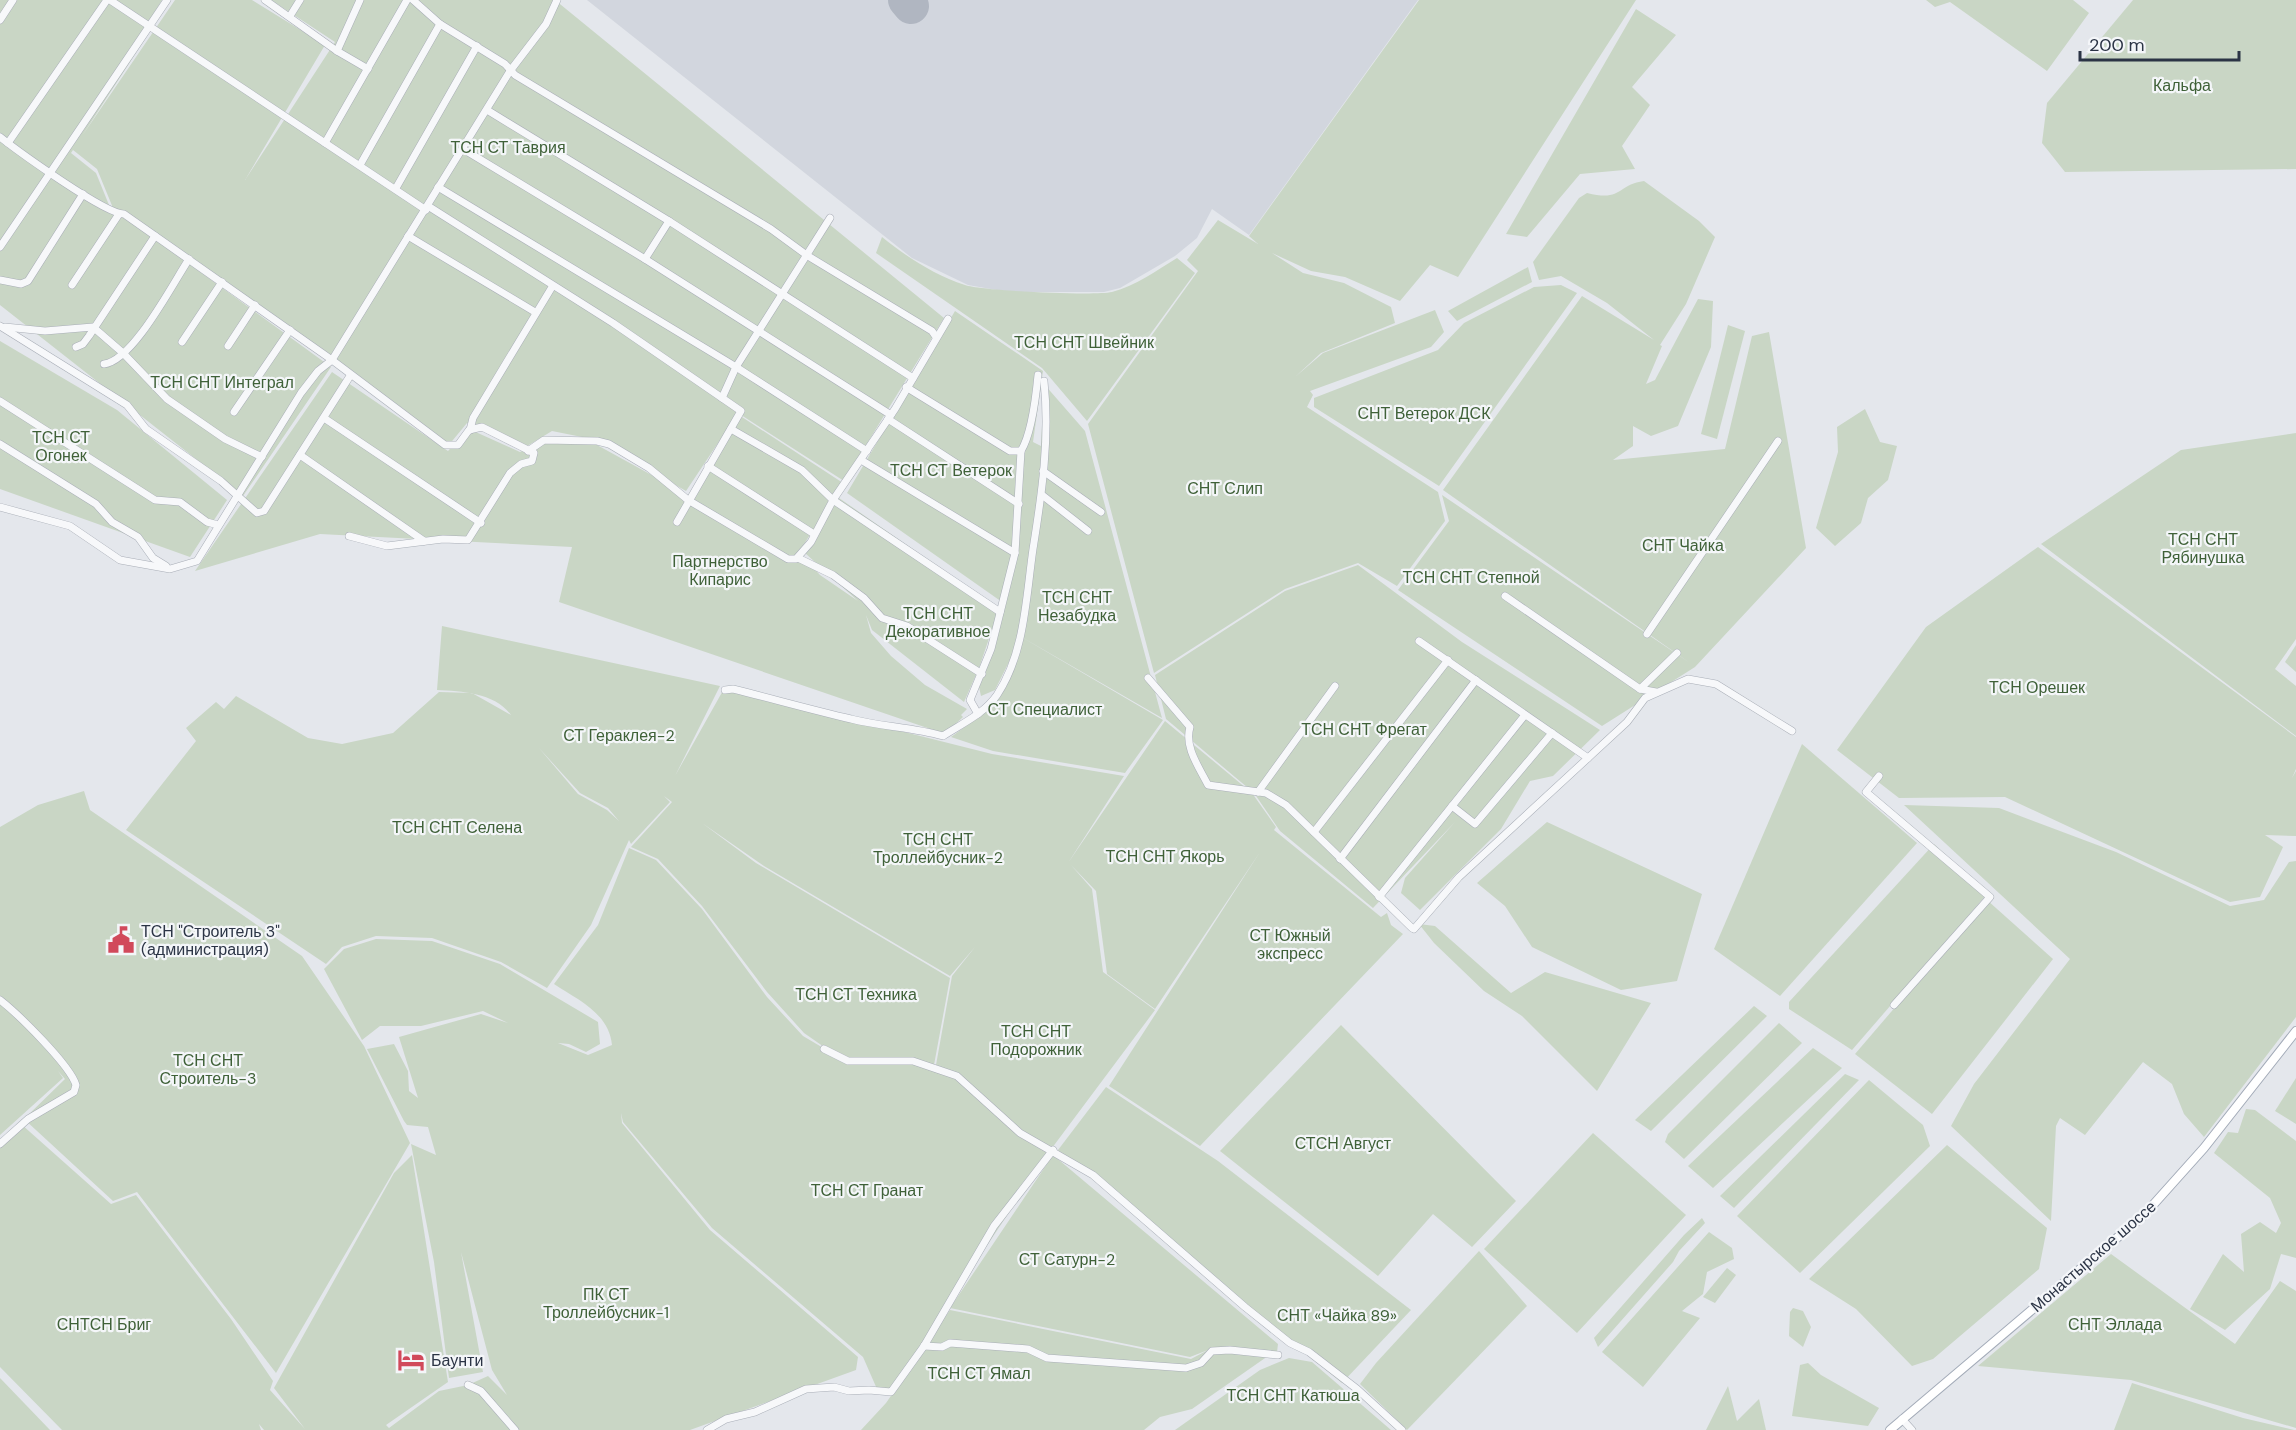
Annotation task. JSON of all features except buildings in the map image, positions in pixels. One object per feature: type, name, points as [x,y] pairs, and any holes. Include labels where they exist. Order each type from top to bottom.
[{"type":"main road","name":"Монастырское шоссе","points":[[1890,1430],[2144,1215],[2204,1148],[2296,1031]]},
{"type":"street","points":[[0,20],[12,0]]},
{"type":"street","points":[[8,143],[109,0],[325,143],[552,287],[613,323],[741,411],[677,522]]},
{"type":"street","points":[[0,247],[167,0]]},
{"type":"street","points":[[266,0],[337,51],[368,69]]},
{"type":"street","points":[[290,16],[300,0]]},
{"type":"street","points":[[337,51],[360,0]]},
{"type":"street","points":[[325,143],[407,0]]},
{"type":"street","points":[[413,0],[440,24],[505,64],[510,71],[771,229],[808,256],[932,331],[936,338]]},
{"type":"street","points":[[0,507],[70,526],[120,560],[171,569],[197,561],[301,393],[318,372],[332,360],[510,71],[546,24],[557,0]]},
{"type":"street","points":[[360,165],[440,24]]},
{"type":"street","points":[[396,188],[477,46]]},
{"type":"street","points":[[487,110],[669,221],[913,378]]},
{"type":"street","points":[[0,136],[83,194],[119,214],[124,214],[332,360],[350,376],[448,446],[458,445],[470,430],[473,418],[552,287]]},
{"type":"street","points":[[463,149],[759,331],[1019,504]]},
{"type":"street","points":[[438,186],[736,367],[867,451]]},
{"type":"street","points":[[0,280],[21,284],[28,281],[83,194]]},
{"type":"street","points":[[72,285],[119,214]]},
{"type":"street","points":[[722,398],[736,367],[831,218]]},
{"type":"street","points":[[645,259],[669,221]]},
{"type":"street","points":[[76,347],[83,344],[155,236]]},
{"type":"street","points":[[408,236],[535,312]]},
{"type":"street","points":[[104,364],[113,362],[131,347],[189,259]]},
{"type":"street","points":[[182,342],[222,282]]},
{"type":"street","points":[[228,346],[255,305]]},
{"type":"street","points":[[798,558],[833,500],[890,417],[948,319]]},
{"type":"street","points":[[1,327],[45,331],[93,327],[123,353],[167,399],[225,439],[262,456]]},
{"type":"street","points":[[1,327],[127,405],[146,429],[221,481],[255,513],[262,513],[350,376]]},
{"type":"street","points":[[234,412],[290,330]]},
{"type":"street","points":[[978,714],[970,700],[982,674],[1016,553],[1021,451],[1026,443],[1036,402],[1038,375]]},
{"type":"street","points":[[725,690],[733,690],[852,720],[900,728],[915,728],[943,736],[989,706],[998,693],[1019,642],[1042,495],[1048,416],[1044,381]]},
{"type":"street","points":[[906,387],[1010,452],[1021,451]]},
{"type":"street","points":[[0,401],[155,500],[180,502],[207,522],[218,525]]},
{"type":"street","points":[[324,418],[481,523]]},
{"type":"street","points":[[349,536],[387,546],[424,541],[468,540],[515,467],[534,459],[533,452],[527,452],[482,427],[470,430]]},
{"type":"street","points":[[731,429],[802,470],[833,500],[1000,612]]},
{"type":"street","points":[[527,452],[544,440],[597,441],[609,444],[649,468],[688,500],[788,559],[798,558],[832,575],[864,598],[882,618],[907,626],[982,674]]},
{"type":"street","points":[[1647,634],[1778,441]]},
{"type":"street","points":[[0,444],[96,504],[112,522],[138,537],[153,558],[171,569]]},
{"type":"street","points":[[300,455],[424,541]]},
{"type":"street","points":[[861,460],[1016,553]]},
{"type":"street","points":[[708,466],[814,534]]},
{"type":"street","points":[[1043,471],[1101,512]]},
{"type":"street","points":[[1042,495],[1088,531]]},
{"type":"street","points":[[1505,596],[1640,689],[1656,692]]},
{"type":"street","points":[[1419,641],[1588,758]]},
{"type":"street","points":[[1640,689],[1677,653]]},
{"type":"street","points":[[1314,832],[1448,660]]},
{"type":"street","points":[[1148,678],[1190,727],[1187,736],[1191,751],[1208,784],[1266,793],[1286,805],[1413,929],[1459,877],[1627,722],[1644,698],[1688,679],[1716,684],[1792,730]]},
{"type":"street","points":[[1340,858],[1476,680]]},
{"type":"street","points":[[1258,792],[1335,686]]},
{"type":"street","points":[[1379,897],[1525,715]]},
{"type":"street","points":[[1452,806],[1475,824],[1552,733]]},
{"type":"street","points":[[1879,776],[1866,792],[1990,897],[1894,1005]]},
{"type":"street","points":[[0,1000],[27,1024],[56,1057],[76,1085],[74,1092],[28,1119],[0,1144]]},
{"type":"street","points":[[824,1049],[848,1060],[914,1061],[957,1076],[1020,1133],[1093,1175],[1245,1307],[1290,1343],[1309,1352],[1357,1389],[1402,1430]]},
{"type":"street","points":[[707,1430],[726,1419],[754,1412],[806,1389],[834,1387],[849,1391],[891,1392],[924,1346],[994,1226],[1053,1150]]},
{"type":"street","points":[[924,1346],[942,1347],[950,1343],[1018,1348],[1028,1349],[1047,1358],[1186,1368],[1201,1363],[1212,1351],[1230,1350],[1278,1355]]},
{"type":"street","points":[[468,1385],[481,1391],[514,1430]]},
{"type":"street","points":[[1902,1419],[1912,1430]]},
{"type":"shaded area","points":[[587,0],[1418,0],[1249,235],[1212,209],[1197,238],[1175,256],[1120,288],[1104,292],[1008,292],[968,285],[912,258]]},
{"type":"green space","points":[[0,0],[162,0],[151,18],[156,22],[82,136],[175,0],[252,0],[325,45],[245,180],[335,42],[271,0],[555,0],[944,318],[844,481],[738,413],[686,491],[597,440],[552,431],[524,448],[467,423],[448,446],[144,231],[331,367],[243,496],[0,305]],"holes":[[[73,150],[97,169],[113,208],[109,205],[96,173],[71,153]]]},
{"type":"green space","name":"СНТ Слип","points":[[1419,0],[1636,0],[1458,277],[1430,265],[1400,301],[1345,277],[1311,271],[1272,253],[1303,273],[1344,283],[1391,307],[1395,323],[1321,353],[1295,377],[1323,353],[1435,310],[1444,332],[1431,347],[1310,391],[1313,395],[1307,407],[1438,492],[1445,521],[1397,586],[1358,563],[1285,589],[1154,673],[1088,424],[1198,271],[1187,260],[1218,220],[1258,244],[1249,236]]},
{"type":"green space","points":[[1926,0],[2073,0],[2089,13],[2047,71],[1950,2],[1935,7]]},
{"type":"green space","name":"Кальфа","points":[[2133,0],[2296,0],[2296,169],[2065,172],[2042,143],[2047,103]]},
{"type":"green space","points":[[1636,9],[1676,35],[1632,87],[1650,105],[1622,146],[1635,169],[1580,174],[1527,237],[1506,234]]},
{"type":"green space","points":[[1644,181],[1699,221],[1715,237],[1686,304],[1660,345],[1662,346],[1646,384],[1655,380],[1698,299],[1713,301],[1711,347],[1678,426],[1651,436],[1633,426],[1633,446],[1613,460],[1725,449],[1752,336],[1769,332],[1806,548],[1695,667],[1602,726],[1398,590],[1449,521],[1442,495],[1690,663],[1443,490],[1582,296],[1654,340],[1607,303],[1561,276],[1539,280],[1533,262],[1579,198],[1587,193],[1613,194]]},
{"type":"green space","name":"ТСН СНТ Швейник","points":[[882,237],[911,258],[942,276],[965,285],[993,289],[1062,293],[1112,292],[1138,282],[1177,258],[1195,273],[1087,421],[1042,368],[876,253]]},
{"type":"green space","points":[[1528,267],[1532,282],[1457,321],[1448,311]]},
{"type":"green space","name":"СНТ Ветерок ДСК","points":[[1561,285],[1577,293],[1439,486],[1314,407],[1314,398],[1438,350],[1464,323],[1534,287]]},
{"type":"green space","points":[[955,311],[1043,371],[1033,442],[1041,446],[1044,384],[1085,431],[1162,718],[1018,635],[1163,720],[1125,773],[993,751],[951,737],[992,707],[1016,648],[995,690],[981,696],[979,687],[1002,602],[847,493]]},
{"type":"green space","points":[[1728,325],[1745,331],[1717,439],[1701,434]]},
{"type":"green space","name":"ТСН СТ Огонек","points":[[0,341],[117,410],[227,500],[190,557],[0,489]]},
{"type":"green space","name":"Партнерство Кипарис","points":[[332,372],[448,451],[469,429],[520,452],[552,437],[597,445],[688,495],[742,417],[843,483],[799,552],[820,575],[858,601],[805,553],[839,498],[999,609],[979,668],[964,702],[872,630],[866,615],[871,633],[891,656],[925,685],[967,709],[961,715],[963,717],[945,734],[559,602],[572,547],[320,534],[195,571]]},
{"type":"green space","points":[[1865,409],[1880,442],[1897,446],[1888,480],[1868,498],[1861,523],[1835,546],[1816,528],[1838,452],[1837,427]]},
{"type":"green space","name":"ТСН СНТ Рябинушка","points":[[2296,433],[2296,639],[2275,669],[2296,686],[2296,736],[2041,544],[2181,450]]},
{"type":"green space","name":"ТСН Орешек","points":[[2038,547],[2296,737],[2296,769],[2292,778],[2296,771],[2296,836],[2265,835],[2283,847],[2260,897],[2230,902],[2005,797],[1899,798],[1837,750],[1926,627]]},
{"type":"green space","name":"ТСН СНТ Фрегат","points":[[1358,565],[1462,642],[1600,730],[1553,776],[1530,781],[1501,829],[1420,910],[1401,893],[1405,878],[1455,822],[1373,908],[1280,831],[1254,793],[1166,719],[1155,675],[1285,591]]},
{"type":"green space","points":[[442,626],[720,686],[675,776],[725,687],[992,754],[1124,776],[1068,863],[1165,721],[1252,793],[1276,827],[1274,830],[1381,917],[1387,913],[1391,925],[1403,934],[1200,1146],[1109,1086],[1260,852],[1155,1009],[1107,974],[1096,891],[1071,865],[1092,889],[1103,972],[1155,1010],[1052,1148],[1021,1132],[957,1073],[936,1065],[952,976],[975,947],[950,976],[764,866],[702,823],[756,863],[950,978],[934,1065],[850,1059],[827,1049],[804,1033],[767,992],[702,906],[658,859],[631,847],[672,802],[664,796],[670,802],[631,844],[629,840],[591,925],[547,988],[501,962],[432,938],[376,936],[342,947],[326,964],[126,830],[196,741],[186,728],[216,702],[224,709],[236,696],[308,738],[342,744],[393,733],[439,692],[469,693],[437,690]],"holes":[[[473,694],[496,702],[511,715]],[[539,748],[580,793],[608,808],[619,821],[607,810],[578,794]]]},
{"type":"green space","points":[[2296,645],[2296,672],[2285,662]]},
{"type":"green space","points":[[1802,744],[1917,843],[1780,996],[1714,949]]},
{"type":"green space","name":"ТСН СНТ Строитель-3","points":[[84,791],[90,810],[302,956],[364,1046],[410,1143],[276,1373],[137,1192],[113,1201],[24,1119],[65,1079],[58,1071],[63,1078],[0,1135],[0,827],[38,805]]},
{"type":"green space","points":[[1904,805],[1999,808],[2116,852],[2230,906],[2264,900],[2289,862],[2296,861],[2296,1017],[2204,1137],[2184,1114],[2172,1084],[2143,1062],[2085,1135],[2060,1118],[2056,1126],[2051,1221],[1951,1126],[1974,1084],[2070,959]]},
{"type":"green space","points":[[1547,822],[1702,894],[1677,981],[1621,990],[1532,947],[1505,906],[1477,883]]},
{"type":"green space","points":[[1934,844],[1987,894],[1852,1050],[1789,1009],[1789,1002]]},
{"type":"green space","points":[[629,848],[656,860],[702,909],[767,997],[803,1036],[847,1062],[913,1063],[956,1077],[1019,1135],[1050,1151],[890,1391],[877,1389],[863,1357],[712,1228],[623,1122],[621,1113],[622,1123],[710,1230],[858,1357],[856,1370],[690,1430],[264,1430],[259,1424],[261,1430],[62,1430],[0,1367],[0,1142],[21,1124],[111,1204],[136,1195],[231,1319],[273,1381],[270,1390],[305,1429],[274,1388],[394,1173],[412,1155],[448,1382],[386,1425],[389,1428],[439,1391],[468,1385],[488,1376],[507,1395],[492,1370],[461,1252],[483,1372],[449,1378],[434,1262],[411,1144],[436,1155],[428,1127],[407,1125],[367,1049],[394,1044],[408,1071],[409,1091],[418,1098],[399,1037],[481,1014],[508,1023],[483,1011],[421,1026],[380,1026],[362,1040],[324,969],[344,949],[376,939],[432,941],[500,964],[598,1022],[600,1044],[586,1052],[569,1044],[558,1043],[588,1055],[612,1045],[610,1034],[605,1024],[591,1008],[554,984],[598,925]]},
{"type":"green space","points":[[1987,900],[2053,959],[1932,1114],[1855,1054]]},
{"type":"green space","points":[[1419,924],[1435,926],[1511,993],[1545,972],[1651,1003],[1597,1091],[1522,1016],[1484,991],[1434,943]]},
{"type":"green space","points":[[1754,1006],[1767,1016],[1651,1131],[1635,1120]]},
{"type":"green space","points":[[1779,1023],[1802,1043],[1684,1159],[1665,1142],[1668,1134]]},
{"type":"green space","name":"СТСН Август","points":[[1341,1025],[1516,1201],[1472,1247],[1433,1214],[1378,1276],[1220,1151]]},
{"type":"green space","points":[[1813,1048],[1842,1068],[1713,1188],[1688,1166]]},
{"type":"green space","points":[[1845,1074],[1859,1080],[1734,1208],[1720,1196]]},
{"type":"green space","points":[[2296,1078],[2296,1124],[2275,1111]]},
{"type":"green space","points":[[1869,1080],[1923,1125],[1930,1146],[1800,1273],[1737,1216]]},
{"type":"green space","name":"СНТ «Чайка 89»","points":[[1106,1087],[1218,1161],[1411,1310],[1342,1383],[1058,1150]]},
{"type":"green space","points":[[2246,1109],[2255,1110],[2296,1141],[2296,1258],[2281,1254],[2270,1289],[2225,1330],[2190,1309],[2223,1254],[2244,1272],[2241,1234],[2260,1222],[2276,1233],[2281,1223],[2270,1198],[2214,1153],[2228,1132],[2238,1133]]},
{"type":"green space","points":[[1593,1133],[1686,1215],[1577,1333],[1484,1249]]},
{"type":"green space","points":[[1947,1145],[2047,1228],[2039,1269],[1933,1359],[1912,1366],[1856,1309],[1809,1279]]},
{"type":"green space","points":[[1053,1155],[1278,1344],[1277,1352],[1231,1347],[1210,1348],[1268,1356],[1192,1409],[1160,1417],[1144,1430],[861,1430],[886,1403],[950,1310],[1191,1359],[1208,1350],[1190,1357],[950,1308]]},
{"type":"green space","points":[[1702,1218],[1705,1223],[1598,1347],[1594,1338],[1684,1235]]},
{"type":"green space","points":[[1709,1232],[1732,1248],[1734,1259],[1707,1272],[1703,1294],[1682,1311],[1700,1318],[1643,1387],[1602,1352]]},
{"type":"green space","points":[[1479,1251],[1527,1306],[1407,1430],[1360,1384],[1376,1363]]},
{"type":"green space","name":"СНТ Эллада","points":[[2111,1254],[2235,1344],[2280,1281],[2296,1291],[2296,1428],[2131,1380],[1978,1366]]},
{"type":"green space","points":[[1727,1268],[1736,1275],[1715,1303],[1703,1297]]},
{"type":"green space","points":[[1793,1308],[1803,1311],[1811,1327],[1803,1347],[1789,1336],[1790,1312]]},
{"type":"green space","name":"ТСН СНТ Катюша","points":[[1289,1358],[1312,1362],[1391,1430],[1175,1430],[1260,1370]]},
{"type":"green space","points":[[1808,1363],[1821,1375],[1879,1408],[1868,1426],[1792,1416],[1800,1365]]},
{"type":"green space","points":[[0,1378],[50,1430],[0,1430]]},
{"type":"green space","points":[[2132,1383],[2243,1418],[2294,1430],[2114,1430]]},
{"type":"green space","points":[[1728,1386],[1737,1421],[1759,1399],[1766,1430],[1706,1430]]},
{"type":"runway","points":[[906,0],[911,6]]},
{"type":"place","name":"ТСН \"Строитель 3\" (администрация)","points":[[121,940]]},
{"type":"place","name":"Баунти","points":[[411,1360]]},
{"type":"park label","name":"ТСН СТ Таврия","points":[[508,147]]},
{"type":"park label","name":"ТСН СНТ Интеграл","points":[[222,382]]},
{"type":"park label","name":"ТСН СТ Ветерок","points":[[951,470]]},
{"type":"park label","name":"СНТ Чайка","points":[[1683,545]]},
{"type":"park label","name":"ТСН СНТ Степной","points":[[1471,577]]},
{"type":"park label","name":"ТСН СНТ Незабудка","points":[[1077,606]]},
{"type":"park label","name":"ТСН СНТ Декоративное","points":[[938,622]]},
{"type":"park label","name":"СТ Специалист","points":[[1045,709]]},
{"type":"park label","name":"СТ Гераклея-2","points":[[619,735]]},
{"type":"park label","name":"ТСН СНТ Селена","points":[[457,827]]},
{"type":"park label","name":"ТСН СНТ Троллейбусник-2","points":[[938,848]]},
{"type":"park label","name":"ТСН СНТ Якорь","points":[[1165,856]]},
{"type":"park label","name":"СТ Южный экспресс","points":[[1290,944]]},
{"type":"park label","name":"ТСН СТ Техника","points":[[856,994]]},
{"type":"park label","name":"ТСН СНТ Подорожник","points":[[1036,1040]]},
{"type":"park label","name":"ТСН СТ Гранат","points":[[867,1190]]},
{"type":"park label","name":"СТ Сатурн-2","points":[[1067,1259]]},
{"type":"park label","name":"ПК СТ Троллейбусник-1","points":[[606,1303]]},
{"type":"park label","name":"СНТСН Бриг","points":[[104,1324]]},
{"type":"park label","name":"ТСН СТ Ямал","points":[[979,1373]]}]
